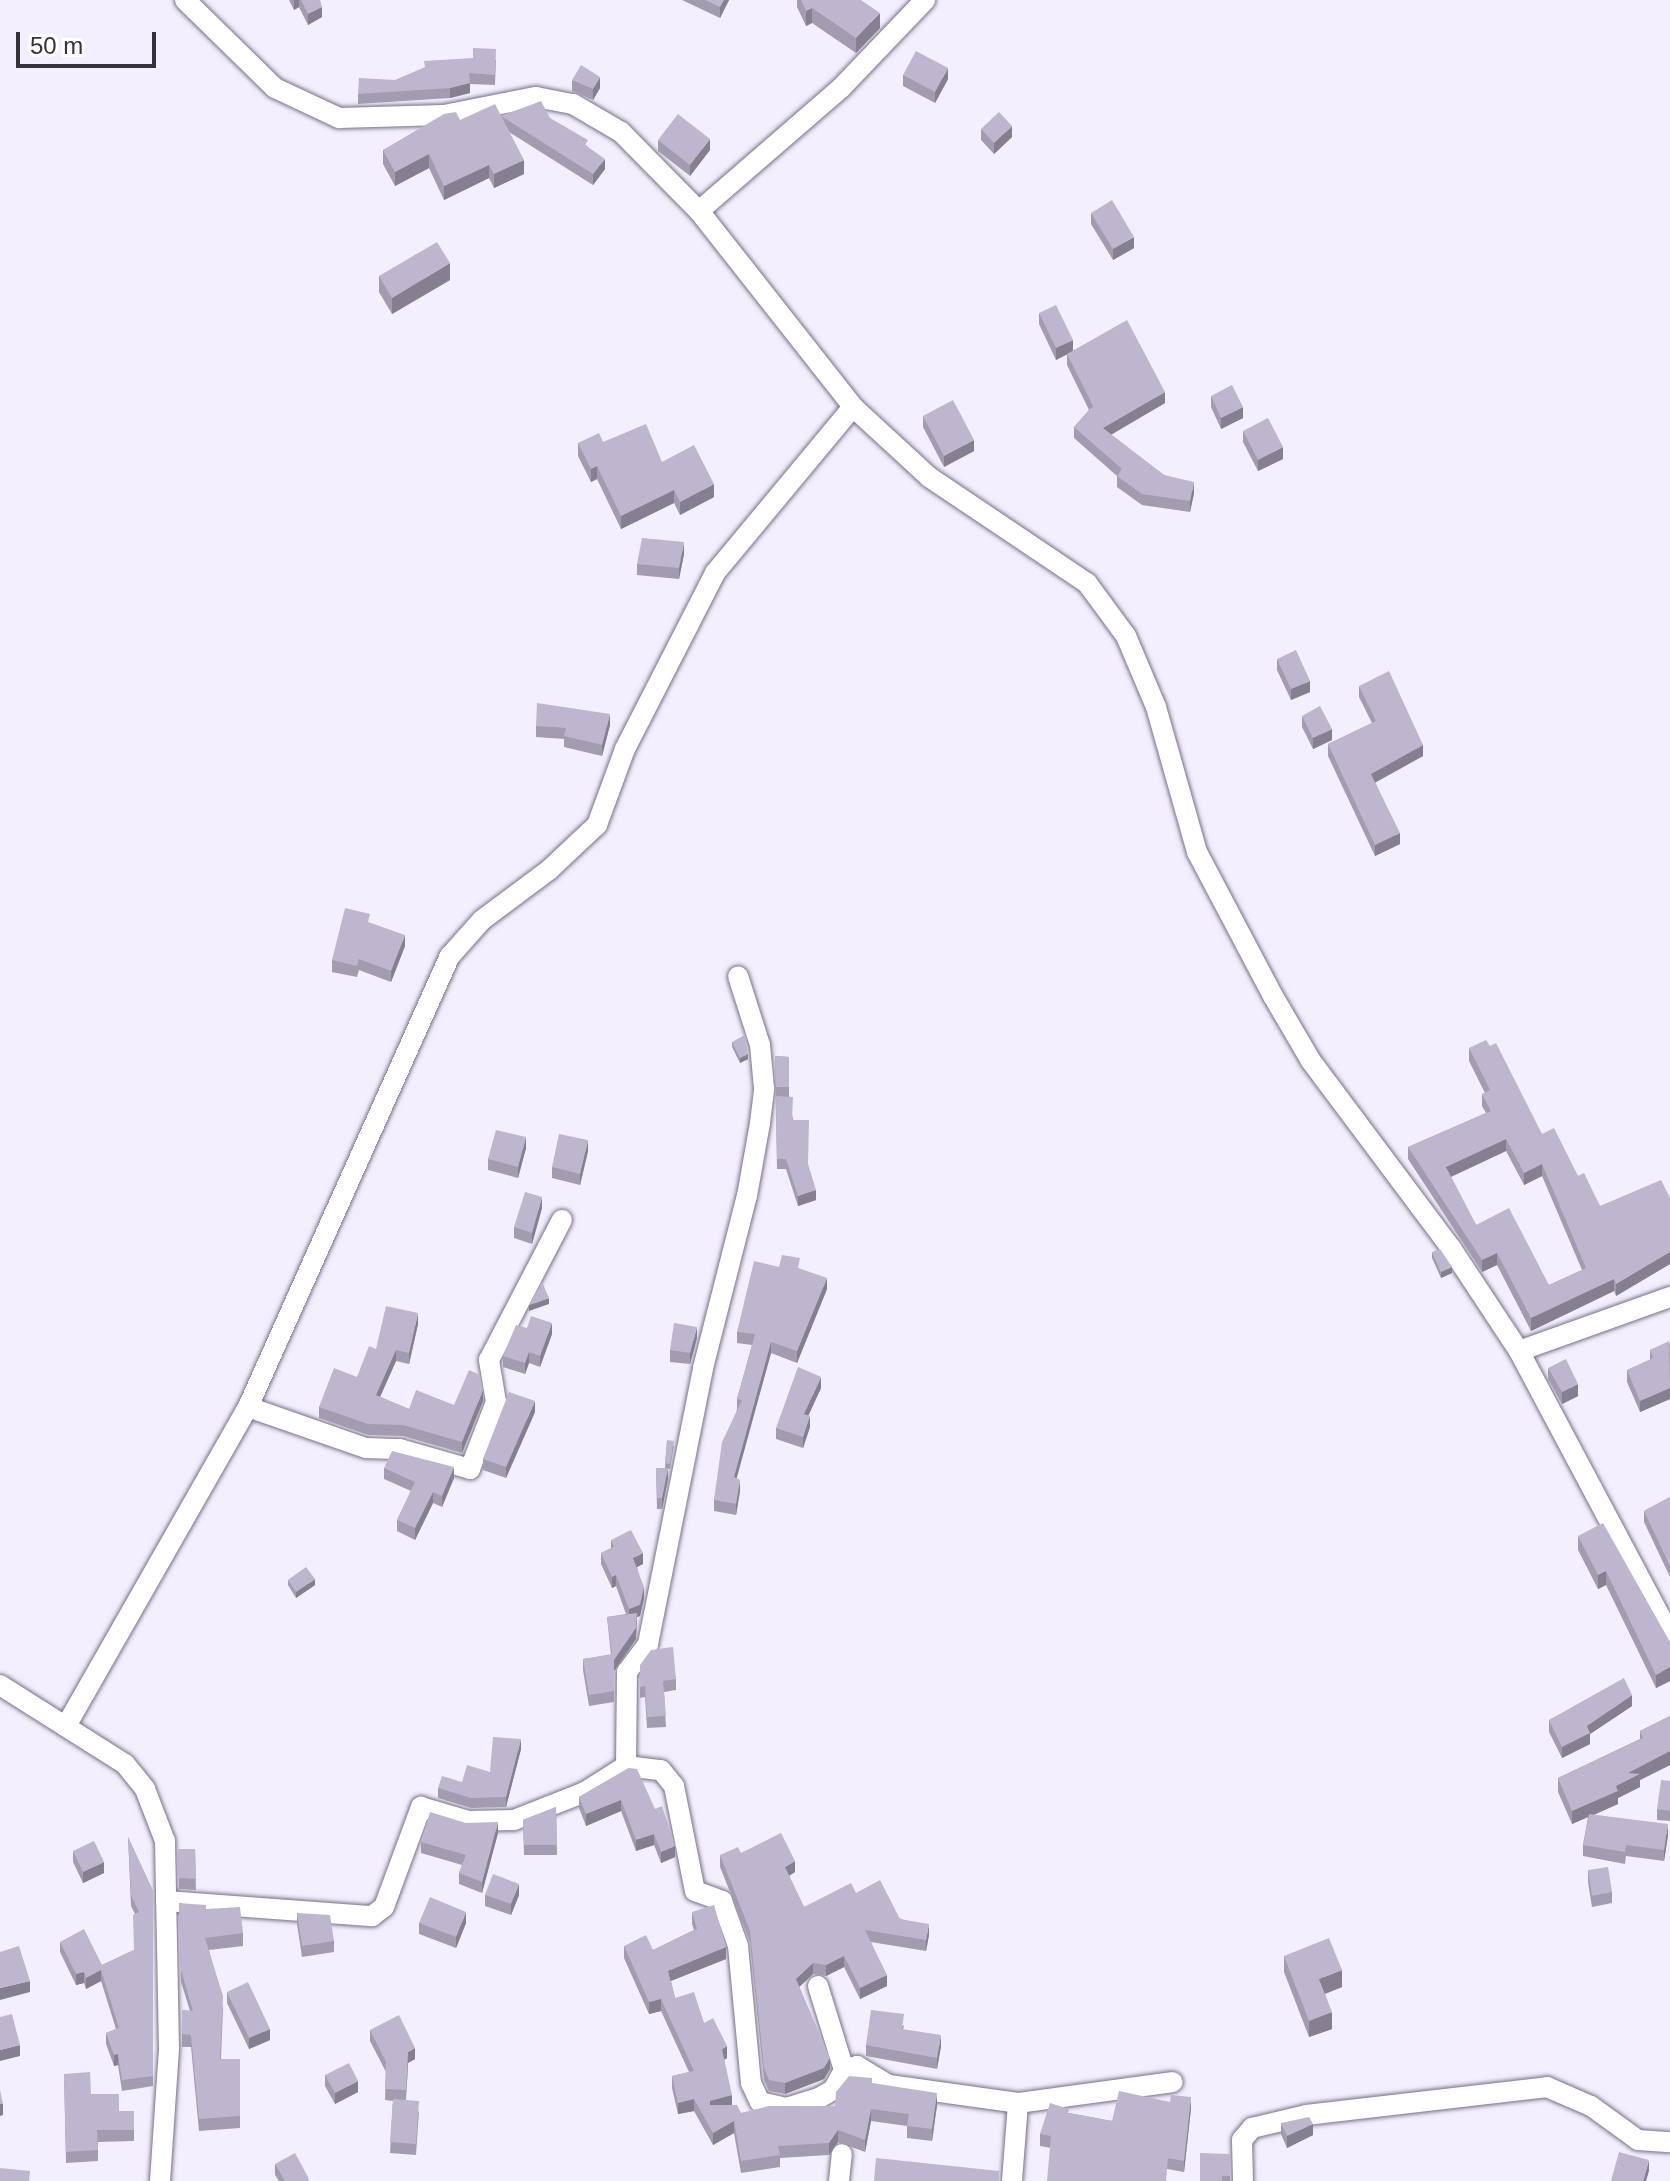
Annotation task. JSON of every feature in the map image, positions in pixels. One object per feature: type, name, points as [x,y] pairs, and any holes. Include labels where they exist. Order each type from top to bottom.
[{"type":"street","points":[[185,0],[275,88],[312,109],[339,118],[411,118],[517,98],[560,100],[638,146],[699,211],[853,407],[929,477],[1087,583],[1126,636],[1156,707],[1197,852],[1273,996],[1311,1061],[1451,1248],[1519,1351],[1670,1635]]},
{"type":"street","points":[[699,211],[841,88],[925,0]]},
{"type":"street","points":[[66,1726],[248,1407],[450,956],[482,920],[549,870],[597,825],[625,749],[715,573],[853,407]]},
{"type":"street","points":[[626,1766],[627,1672],[648,1644],[703,1368],[747,1196],[760,1123],[764,1088],[760,1045],[738,976]]},
{"type":"street","points":[[248,1407],[366,1448],[400,1449],[470,1469],[496,1402],[489,1360],[562,1220]]},
{"type":"street","points":[[1519,1351],[1670,1297]]},
{"type":"street","points":[[0,1685],[125,1764],[145,1789],[165,1841],[169,2076],[160,2181]]},
{"type":"street","points":[[166,1901],[372,1916],[384,1907],[421,1807],[469,1821],[514,1820],[585,1792],[626,1766],[668,1776],[692,1883],[699,1895],[722,1901],[738,1946],[743,2029],[751,2083],[760,2102],[786,2108],[819,2098],[833,2090],[844,2070],[818,1986]]},
{"type":"street","points":[[844,2070],[864,2067],[889,2085],[1018,2103],[1173,2082]]},
{"type":"street","points":[[1243,2181],[1242,2140],[1252,2128],[1306,2115],[1547,2087],[1591,2106],[1638,2140],[1670,2142]]},
{"type":"street","points":[[1012,2181],[1018,2103]]},
{"type":"street","points":[[839,2181],[842,2154]]},
{"type":"building","points":[[301,0],[320,0],[322,7],[308,14]]},
{"type":"building","points":[[705,0],[724,0],[720,7]]},
{"type":"building","points":[[801,0],[861,0],[880,13],[856,38],[812,8],[806,11]]},
{"type":"building","points":[[473,48],[496,49],[495,75],[469,73],[470,83],[450,88],[358,94],[359,78],[395,80],[425,67],[424,61],[473,58]]},
{"type":"building","points":[[916,51],[948,68],[935,92],[903,75]]},
{"type":"building","points":[[581,65],[600,77],[593,89],[572,80]]},
{"type":"building","points":[[541,101],[550,118],[588,140],[585,145],[605,159],[593,174],[501,116]]},
{"type":"building","points":[[495,104],[524,160],[494,174],[489,165],[444,186],[429,154],[395,172],[383,150],[444,114],[456,112],[460,120]]},
{"type":"building","points":[[999,112],[1012,126],[994,143],[981,129]]},
{"type":"building","points":[[678,114],[710,139],[690,165],[658,140]]},
{"type":"building","points":[[1112,200],[1134,237],[1113,249],[1091,213]]},
{"type":"building","points":[[437,242],[450,263],[392,298],[379,276]]},
{"type":"building","points":[[1056,305],[1073,340],[1056,348],[1039,313]]},
{"type":"building","points":[[1127,320],[1165,392],[1103,428],[1164,475],[1194,482],[1190,501],[1142,494],[1117,476],[1122,469],[1074,427],[1093,406],[1067,354]]},
{"type":"building","points":[[1232,385],[1243,407],[1221,418],[1211,396]]},
{"type":"building","points":[[953,400],[974,440],[944,456],[923,416]]},
{"type":"building","points":[[1268,418],[1283,447],[1258,460],[1243,431]]},
{"type":"building","points":[[646,424],[662,462],[694,445],[714,484],[680,502],[674,490],[621,516],[597,466],[591,469],[578,443],[599,433],[603,442]]},
{"type":"building","points":[[642,538],[684,542],[679,568],[637,564]]},
{"type":"building","points":[[1296,650],[1310,681],[1291,689],[1277,659]]},
{"type":"building","points":[[1389,671],[1423,745],[1371,774],[1400,833],[1375,845],[1328,744],[1376,721],[1359,686]]},
{"type":"building","points":[[537,703],[610,714],[602,745],[564,736],[566,728],[536,726]]},
{"type":"building","points":[[1320,706],[1332,729],[1313,738],[1302,716]]},
{"type":"building","points":[[345,908],[370,914],[368,922],[405,935],[391,971],[359,959],[357,966],[332,960]]},
{"type":"building","points":[[745,1035],[748,1054],[740,1058],[732,1042]]},
{"type":"building","points":[[1486,1040],[1490,1046],[1496,1043],[1542,1134],[1554,1128],[1578,1176],[1584,1173],[1600,1206],[1661,1180],[1670,1198],[1670,1252],[1616,1284],[1614,1279],[1531,1318],[1497,1253],[1482,1260],[1408,1147],[1491,1111],[1482,1094],[1490,1090],[1469,1048]],"holes":[[[1506,1139],[1524,1173],[1542,1164],[1586,1268],[1549,1285],[1509,1208],[1476,1225],[1446,1167]]]},
{"type":"building","points":[[775,1056],[789,1057],[789,1087],[776,1087]]},
{"type":"building","points":[[776,1096],[793,1097],[792,1120],[809,1120],[808,1164],[816,1190],[798,1196],[786,1159],[777,1159]]},
{"type":"building","points":[[496,1130],[526,1137],[518,1167],[488,1159]]},
{"type":"building","points":[[559,1134],[588,1140],[580,1174],[552,1167]]},
{"type":"building","points":[[525,1192],[542,1197],[532,1233],[514,1227]]},
{"type":"building","points":[[1440,1249],[1452,1267],[1441,1272],[1432,1252]]},
{"type":"building","points":[[782,1255],[800,1258],[798,1268],[827,1278],[797,1351],[771,1342],[734,1477],[740,1480],[736,1504],[714,1500],[722,1442],[742,1400],[737,1399],[755,1334],[737,1332],[754,1261],[779,1267]]},
{"type":"building","points":[[542,1282],[549,1298],[529,1305]]},
{"type":"building","points":[[386,1306],[418,1313],[409,1353],[396,1350],[376,1395],[409,1409],[416,1390],[454,1405],[469,1370],[480,1375],[483,1390],[462,1442],[403,1425],[368,1424],[319,1407],[334,1368],[357,1377],[369,1346],[376,1349]]},
{"type":"building","points":[[531,1316],[552,1323],[540,1356],[529,1352],[525,1363],[503,1356],[516,1325],[527,1328]]},
{"type":"building","points":[[674,1323],[697,1327],[690,1353],[670,1350]]},
{"type":"building","points":[[1669,1341],[1670,1388],[1640,1401],[1627,1370],[1653,1358],[1650,1350]]},
{"type":"building","points":[[1566,1359],[1578,1384],[1562,1392],[1548,1368]]},
{"type":"building","points":[[798,1367],[821,1377],[804,1414],[810,1416],[803,1437],[776,1428]]},
{"type":"building","points":[[509,1392],[535,1401],[506,1467],[483,1459]]},
{"type":"building","points":[[667,1440],[674,1441],[670,1464],[665,1463]]},
{"type":"building","points":[[392,1451],[454,1467],[442,1496],[433,1492],[415,1528],[397,1520],[415,1482],[384,1468]]},
{"type":"building","points":[[656,1468],[668,1468],[662,1498],[657,1498]]},
{"type":"building","points":[[1670,1497],[1670,1566],[1644,1511]]},
{"type":"building","points":[[1603,1523],[1670,1642],[1670,1667],[1656,1675],[1606,1571],[1598,1575],[1578,1536]]},
{"type":"building","points":[[631,1530],[643,1553],[633,1558],[644,1587],[640,1605],[629,1609],[616,1575],[612,1577],[601,1553],[614,1547],[611,1540]]},
{"type":"building","points":[[306,1567],[315,1579],[296,1592],[288,1580]]},
{"type":"building","points":[[637,1613],[636,1628],[614,1660],[614,1691],[589,1695],[583,1659],[612,1654],[607,1617]]},
{"type":"building","points":[[673,1647],[676,1679],[663,1681],[666,1716],[647,1717],[645,1686],[640,1687],[640,1665],[651,1650]]},
{"type":"building","points":[[1624,1678],[1632,1695],[1587,1726],[1590,1733],[1562,1747],[1549,1720]]},
{"type":"building","points":[[1670,1716],[1670,1751],[1628,1773],[1640,1774],[1616,1786],[1618,1791],[1572,1811],[1558,1778],[1643,1738],[1640,1731]]},
{"type":"building","points":[[493,1737],[521,1739],[506,1797],[471,1798],[438,1788],[442,1776],[462,1782],[467,1765],[490,1772]]},
{"type":"building","points":[[629,1768],[637,1769],[655,1809],[662,1806],[675,1846],[661,1852],[654,1834],[636,1840],[621,1800],[586,1814],[579,1797]]},
{"type":"building","points":[[1661,1780],[1670,1781],[1670,1811],[1657,1809]]},
{"type":"building","points":[[556,1807],[557,1845],[524,1845],[523,1820]]},
{"type":"building","points":[[430,1812],[466,1823],[498,1822],[482,1882],[459,1873],[466,1855],[421,1842]]},
{"type":"building","points":[[1589,1814],[1668,1824],[1664,1850],[1626,1845],[1625,1852],[1583,1845]]},
{"type":"building","points":[[781,1833],[795,1861],[785,1867],[804,1907],[851,1883],[856,1893],[880,1880],[900,1919],[929,1924],[926,1940],[865,1930],[887,1975],[860,1988],[844,1956],[826,1965],[813,1963],[796,1979],[830,2058],[824,2068],[785,2083],[769,2080],[764,2068],[750,1931],[720,1855],[738,1847],[741,1853]]},
{"type":"building","points":[[128,1837],[153,1891],[153,2076],[122,2080],[118,2054],[114,2055],[106,2033],[119,2028],[101,1970],[86,1978],[84,1972],[76,1974],[60,1942],[84,1929],[102,1965],[134,1950],[133,1915],[139,1912],[131,1895]]},
{"type":"building","points":[[94,1841],[104,1862],[83,1872],[73,1851]]},
{"type":"building","points":[[178,1849],[195,1849],[196,1879],[179,1878]]},
{"type":"building","points":[[1608,1867],[1612,1892],[1592,1896],[1588,1870]]},
{"type":"building","points":[[493,1874],[519,1884],[511,1904],[485,1895]]},
{"type":"building","points":[[430,1897],[466,1912],[456,1937],[419,1923]]},
{"type":"building","points":[[179,1903],[206,1905],[206,1909],[240,1907],[243,1933],[205,1938],[223,1996],[220,2059],[240,2059],[240,2116],[199,2119],[191,2035],[182,2034],[182,2010],[193,2011],[181,1970]]},
{"type":"building","points":[[714,1905],[726,1947],[668,1971],[675,1998],[694,1992],[704,2023],[713,2018],[727,2046],[722,2049],[732,2095],[710,2101],[710,2105],[737,2105],[741,2113],[769,2106],[835,2106],[836,2092],[849,2076],[872,2078],[872,2083],[937,2093],[932,2129],[907,2126],[909,2114],[871,2109],[865,2140],[838,2130],[829,2143],[778,2146],[780,2155],[741,2161],[734,2121],[713,2133],[694,2099],[678,2103],[672,2076],[694,2071],[661,1999],[649,2002],[624,1946],[646,1935],[653,1950],[697,1929],[692,1912]]},
{"type":"building","points":[[297,1913],[330,1915],[334,1941],[302,1946]]},
{"type":"building","points":[[1329,1938],[1342,1970],[1319,1979],[1332,2012],[1309,2021],[1284,1956]]},
{"type":"building","points":[[19,1946],[30,1981],[0,1988],[0,1952]]},
{"type":"building","points":[[248,1982],[270,2029],[249,2038],[227,1992]]},
{"type":"building","points":[[871,2010],[904,2014],[902,2029],[941,2035],[937,2058],[866,2045]]},
{"type":"building","points":[[12,2014],[20,2045],[0,2050],[0,2017]]},
{"type":"building","points":[[399,2015],[415,2048],[408,2052],[406,2090],[385,2089],[386,2062],[370,2030]]},
{"type":"building","points":[[349,2063],[358,2081],[335,2093],[325,2075]]},
{"type":"building","points":[[90,2072],[91,2094],[119,2094],[119,2111],[134,2111],[134,2130],[97,2130],[98,2150],[66,2152],[64,2074]]},
{"type":"building","points":[[1119,2091],[1170,2102],[1171,2095],[1191,2097],[1184,2161],[1168,2158],[1166,2181],[1047,2181],[1051,2136],[1040,2134],[1050,2103],[1069,2109],[1068,2113],[1112,2121]]},
{"type":"building","points":[[393,2099],[419,2101],[416,2144],[390,2142]]},
{"type":"building","points":[[1309,2117],[1313,2124],[1287,2136],[1281,2123]]},
{"type":"building","points":[[1619,2152],[1649,2160],[1643,2181],[1611,2181]]},
{"type":"building","points":[[295,2153],[309,2181],[285,2181],[275,2164]]},
{"type":"building","points":[[1200,2153],[1230,2154],[1230,2176],[1222,2176],[1222,2181],[1200,2181]]},
{"type":"building","points":[[876,2158],[999,2171],[999,2181],[874,2181]]},
{"type":"building","points":[[0,2168],[30,2171],[29,2181],[0,2181]]}]
